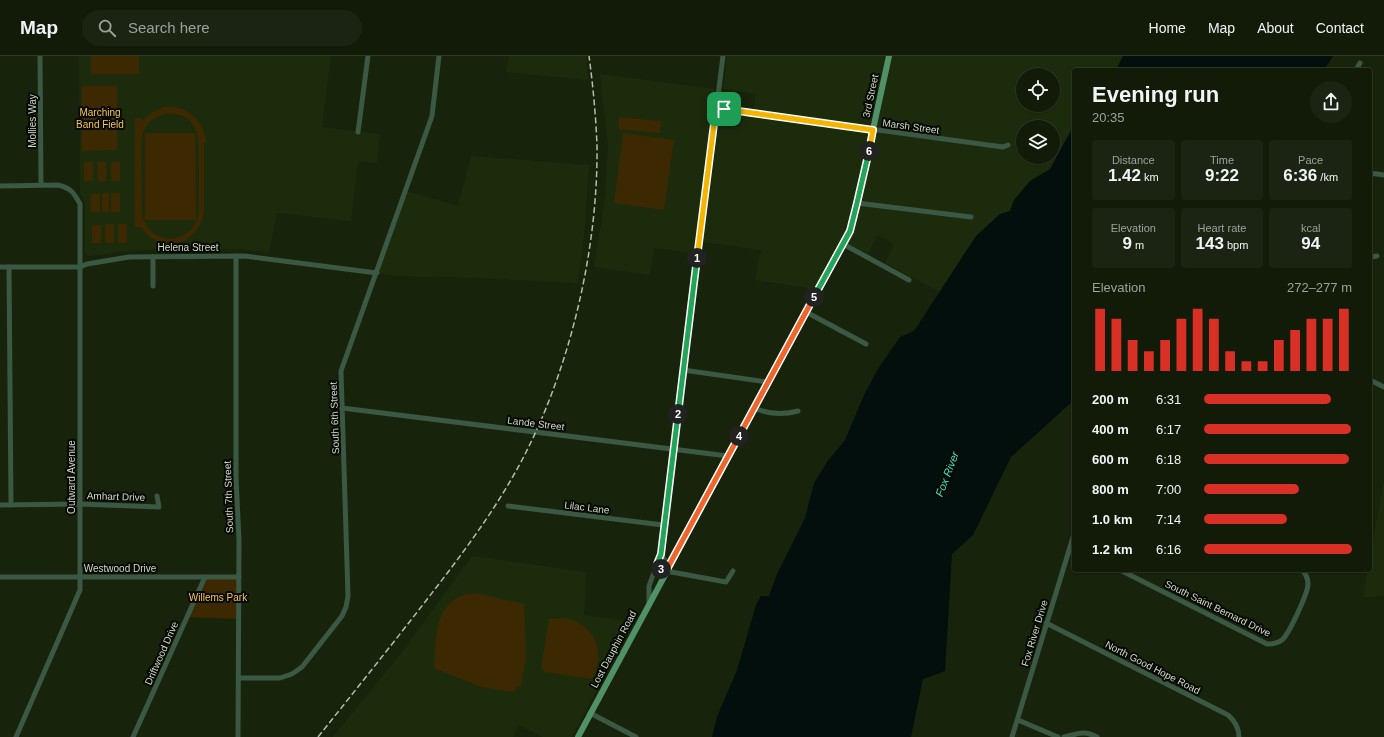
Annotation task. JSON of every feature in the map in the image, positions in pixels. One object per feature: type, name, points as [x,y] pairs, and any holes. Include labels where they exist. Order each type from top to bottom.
[{"type":"main road","name":"3rd Street","points":[[666,571],[850,231],[889,56]]},
{"type":"main road","name":"Lost Dauphin Road","points":[[578,737],[666,571]]},
{"type":"street","name":"Mollies Way","points":[[40,56],[41,185]]},
{"type":"street","points":[[358,132],[368,56]]},
{"type":"street","name":"South 6th Street","points":[[239,678],[280,678],[292,674],[302,667],[342,616],[346,607],[348,596],[341,371],[432,116],[439,56]]},
{"type":"street","points":[[649,604],[649,586],[661,554],[663,525],[723,56]]},
{"type":"street","points":[[1357,68],[1360,63]]},
{"type":"street","name":"Marsh Street","points":[[716,108],[1003,147],[1008,145]]},
{"type":"street","points":[[1372,173],[1384,175]]},
{"type":"street","points":[[0,186],[41,185]]},
{"type":"street","name":"Outward Avenue","points":[[16,737],[80,590],[81,577],[80,204],[76,195],[68,188],[58,185],[41,185]]},
{"type":"street","points":[[857,203],[971,217]]},
{"type":"street","points":[[843,244],[909,280]]},
{"type":"street","name":"Helena Street","points":[[0,267],[80,267],[87,264],[118,258],[236,256],[376,273]]},
{"type":"street","name":"South 7th Street","points":[[236,256],[236,477],[239,540],[238,737]]},
{"type":"street","points":[[1372,258],[1378,256]]},
{"type":"street","points":[[153,257],[153,286]]},
{"type":"street","points":[[9,267],[11,505]]},
{"type":"street","points":[[806,312],[866,344]]},
{"type":"street","points":[[683,370],[768,382]]},
{"type":"street","points":[[1372,381],[1384,387]]},
{"type":"street","name":"Lande Street","points":[[342,408],[728,456]]},
{"type":"street","points":[[754,408],[768,413],[790,413],[798,411]]},
{"type":"street","name":"Amhart Drive","points":[[0,505],[80,504],[159,507],[157,496]]},
{"type":"street","name":"Lilac Lane","points":[[508,506],[663,525]]},
{"type":"street","name":"Fox River Drive","points":[[1012,737],[1046,623],[1072,546]]},
{"type":"street","points":[[661,554],[666,563],[666,571]]},
{"type":"street","points":[[657,564],[660,568],[666,571],[726,582],[733,571]]},
{"type":"street","name":"South Saint Bernard Drive","points":[[1124,572],[1268,644],[1275,643],[1284,638],[1297,614],[1307,590],[1308,584],[1306,574],[1304,572]]},
{"type":"street","name":"Westwood Drive","points":[[0,577],[239,577]]},
{"type":"street","name":"Driftwood Drive","points":[[133,737],[205,577]]},
{"type":"street","name":"North Good Hope Road","points":[[1046,623],[1228,715],[1238,728],[1239,737]]},
{"type":"street","points":[[590,714],[636,737]]},
{"type":"street","points":[[1018,720],[1058,737]]},
{"type":"street","points":[[1064,737],[1081,732],[1097,737]]},
{"type":"shaded area","points":[[79,56],[331,56],[322,127],[380,134],[377,163],[358,161],[351,221],[277,213],[269,252],[239,249],[156,249],[87,256],[85,252],[85,203],[80,194]]},
{"type":"shaded area","points":[[509,56],[586,56],[588,80],[506,72]]},
{"type":"shaded area","points":[[727,56],[1123,56],[1117,68],[1072,68],[1072,129],[1060,151],[1060,120],[1016,120],[1016,164],[1053,164],[1050,170],[1030,181],[1014,200],[1010,211],[1000,214],[976,236],[940,292],[885,263],[894,244],[877,235],[868,254],[841,240],[814,289],[755,280],[761,250],[695,241],[693,253],[654,248],[650,275],[594,267],[605,199],[608,145],[600,74],[715,89],[712,112],[753,117],[756,94],[723,89]]},
{"type":"shaded area","points":[[471,156],[589,165],[584,236],[578,283],[480,278],[394,276],[377,273],[405,191],[458,206]]},
{"type":"shaded area","points":[[1384,480],[1384,596],[1363,597],[1368,572],[1372,572],[1372,546]]},
{"type":"shaded area","points":[[472,556],[586,572],[584,615],[632,622],[572,737],[543,737],[518,725],[513,737],[333,737],[402,652]]},
{"type":"green space","points":[[91,56],[139,56],[139,74],[91,74]]},
{"type":"green space","name":"Marching Band Field","points":[[82,86],[117,86],[117,150],[82,151]]},
{"type":"green space","points":[[164,107],[172,107],[187,111],[202,127],[206,142],[204,143],[204,210],[201,222],[196,231],[188,238],[169,244],[159,242],[149,236],[141,227],[135,227],[135,118],[141,118],[142,121],[154,111]],"holes":[[[177,114],[186,118],[192,123],[198,138],[199,210],[196,222],[189,231],[180,237],[170,238],[160,237],[151,231],[145,222],[142,210],[141,142],[145,127],[152,120],[161,115]]]},
{"type":"green space","points":[[619,117],[661,121],[660,133],[618,129]]},
{"type":"green space","points":[[145,133],[195,133],[196,220],[145,220]]},
{"type":"green space","points":[[623,133],[674,140],[664,210],[614,203]]},
{"type":"green space","points":[[84,162],[93,162],[93,181],[84,181]]},
{"type":"green space","points":[[97,162],[106,162],[106,181],[98,181]]},
{"type":"green space","points":[[111,162],[120,162],[120,181],[111,181]]},
{"type":"green space","points":[[102,193],[109,193],[109,212],[102,212]]},
{"type":"green space","points":[[111,193],[120,193],[120,212],[111,212]]},
{"type":"green space","points":[[91,194],[100,194],[100,212],[91,212]]},
{"type":"green space","points":[[105,224],[114,224],[114,243],[105,243]]},
{"type":"green space","points":[[118,224],[127,224],[127,243],[118,243]]},
{"type":"green space","points":[[92,225],[101,225],[101,243],[92,243]]},
{"type":"green space","name":"Willems Park","points":[[205,577],[239,577],[239,619],[187,617]]},
{"type":"green space","points":[[476,593],[524,604],[526,656],[521,685],[512,692],[481,687],[434,668],[437,631],[445,610],[452,601],[462,596]]},
{"type":"green space","points":[[564,618],[575,621],[584,626],[595,641],[598,650],[598,659],[592,679],[545,672],[541,667],[549,619]]},
{"type":"water","points":[[1123,56],[1333,56],[1325,68],[1117,68]]},
{"type":"water","name":"Fox River","points":[[1072,129],[1072,402],[1011,457],[973,535],[952,554],[945,671],[923,679],[911,737],[712,737],[717,717],[737,670],[756,605],[761,596],[769,596],[777,574],[805,518],[814,483],[827,462],[845,440],[865,393],[878,369],[900,337],[914,331],[976,236],[1000,214],[1010,211],[1014,200],[1030,181],[1050,169],[1053,164],[1060,164],[1060,151]]},
{"type":"railway","points":[[318,737],[464,551],[512,479],[539,425],[554,387],[578,308],[592,227],[596,186],[597,147],[589,56]]},
{"type":"route","points":[[716,108],[724,109],[873,130],[850,231],[666,571],[660,568],[657,564],[661,554],[663,525],[716,108]]}]
